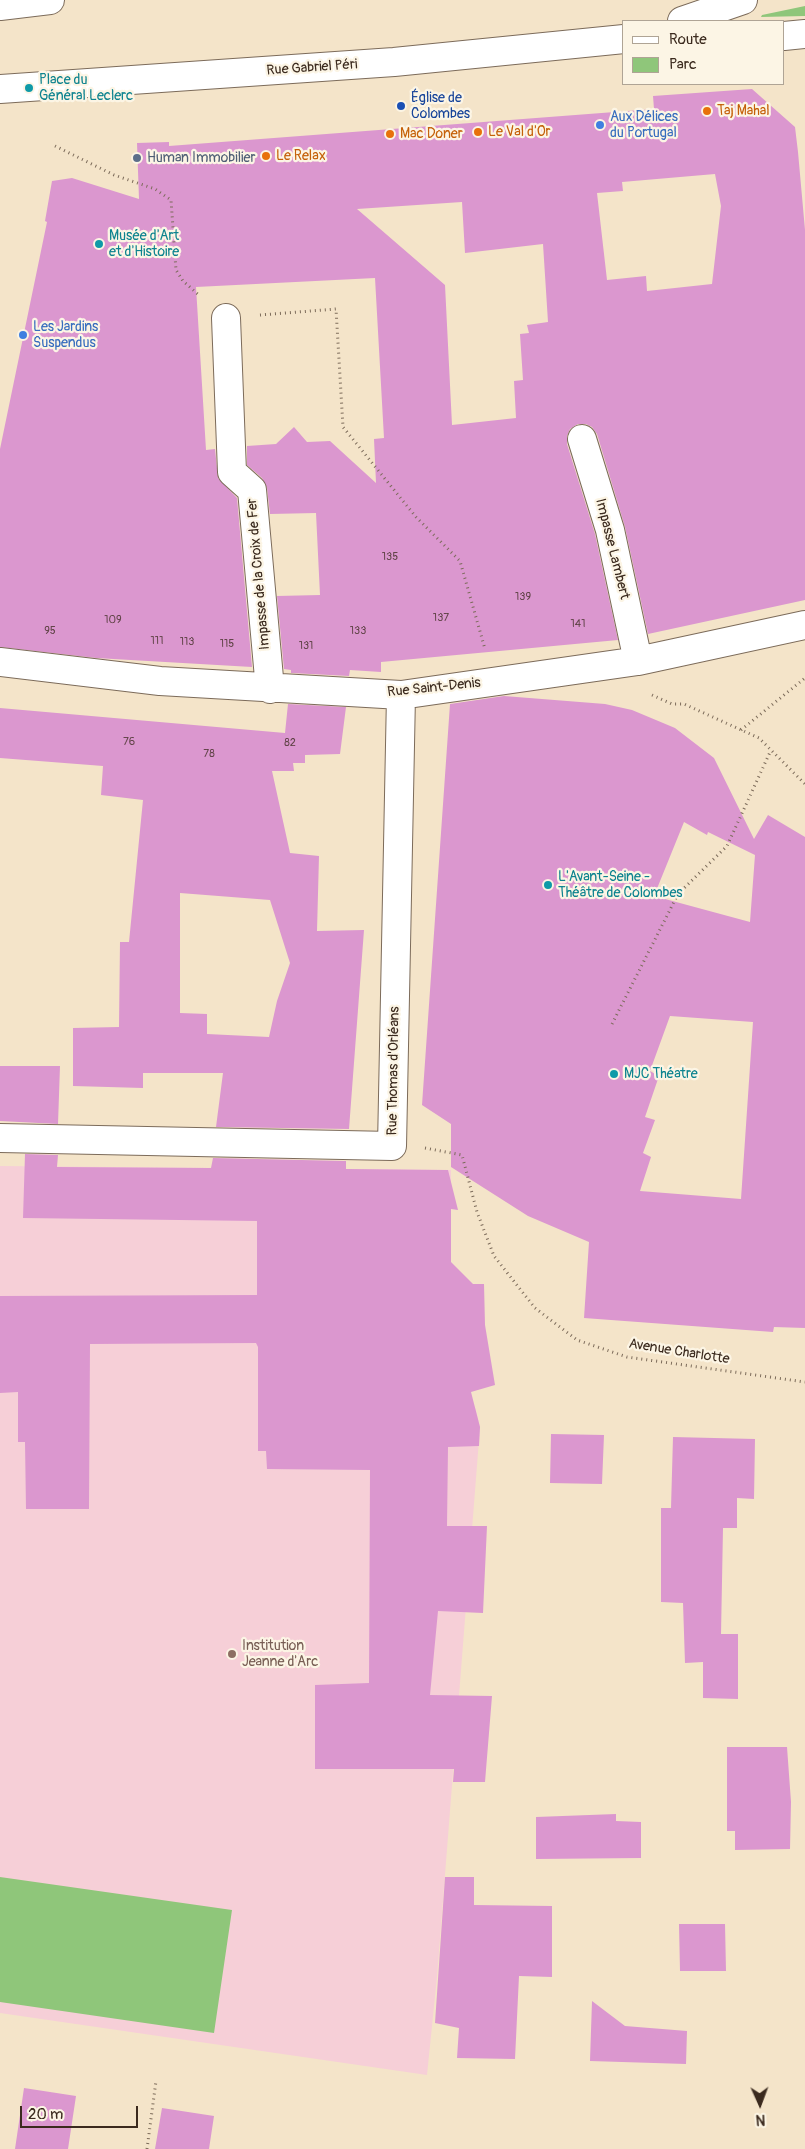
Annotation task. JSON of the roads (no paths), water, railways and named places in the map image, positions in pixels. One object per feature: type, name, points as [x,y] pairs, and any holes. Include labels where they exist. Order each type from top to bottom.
[{"type":"street","points":[[0,6],[50,0]]},
{"type":"street","points":[[685,20],[743,0]]},
{"type":"street","points":[[785,36],[805,34]]},
{"type":"street","name":"Rue Gabriel Péri","points":[[0,89],[394,62],[622,39]]},
{"type":"street","name":"Impasse de la Croix de Fer","points":[[226,318],[232,472],[252,490],[270,689]]},
{"type":"street","name":"Impasse Lambert","points":[[582,439],[610,530],[638,661]]},
{"type":"street","name":"Rue Saint-Denis","points":[[0,662],[160,681],[270,689],[401,694],[638,661],[805,625]]},
{"type":"street","name":"Rue Thomas d'Orléans","points":[[0,1138],[392,1146],[401,694]]},
{"type":"place","name":"Place du Général Leclerc","points":[[29,88]]},
{"type":"place","name":"Église de Colombes","points":[[401,106]]},
{"type":"place","name":"Taj Mahal","points":[[707,111]]},
{"type":"place","name":"Aux Délices du Portugal","points":[[600,125]]},
{"type":"place","name":"Le Val d'Or","points":[[478,132]]},
{"type":"place","name":"Mac Doner","points":[[390,134]]},
{"type":"place","name":"Le Relax","points":[[266,156]]},
{"type":"place","name":"Human Immobilier","points":[[137,158]]},
{"type":"place","name":"Musée d'Art et d'Histoire","points":[[99,244]]},
{"type":"place","name":"Les Jardins Suspendus","points":[[23,335]]},
{"type":"place","name":"L'Avant-Seine - Théâtre de Colombes","points":[[548,885]]},
{"type":"place","name":"MJC Théatre","points":[[614,1074]]},
{"type":"place","name":"Institution Jeanne d'Arc","points":[[232,1654]]}]
